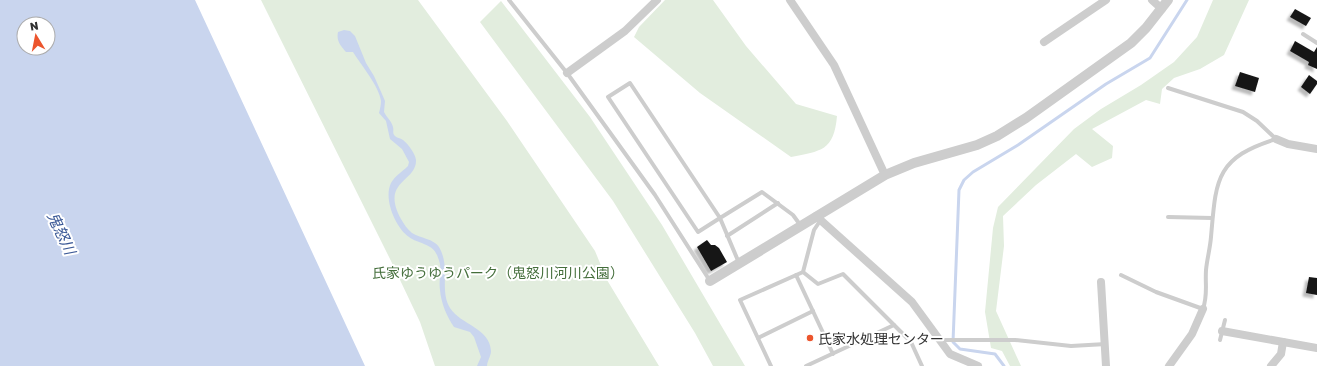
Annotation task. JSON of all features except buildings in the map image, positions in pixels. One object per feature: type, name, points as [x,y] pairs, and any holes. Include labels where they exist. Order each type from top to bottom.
[{"type":"street","points":[[568,73],[625,31],[657,0]]},
{"type":"street","points":[[790,0],[834,65],[885,175]]},
{"type":"street","points":[[1044,42],[1106,0]]},
{"type":"street","points":[[1152,0],[1162,9]]},
{"type":"street","points":[[710,281],[802,226],[818,219],[885,175],[914,163],[977,145],[997,136],[1032,114],[1131,43],[1162,9],[1168,0]]},
{"type":"street","points":[[1276,139],[1288,144],[1317,148]]},
{"type":"street","points":[[818,219],[912,302],[944,340],[950,354],[978,366]]},
{"type":"street","points":[[1101,282],[1106,344],[1106,366]]},
{"type":"street","points":[[1169,366],[1192,334],[1203,309]]},
{"type":"street","points":[[1222,331],[1317,348]]},
{"type":"street","points":[[1271,366],[1281,354],[1283,342]]},
{"type":"lane","points":[[509,0],[568,73],[655,195],[710,281]]},
{"type":"lane","points":[[1303,34],[1317,43]]},
{"type":"lane","points":[[739,263],[720,218],[630,83],[608,97],[698,232],[720,218],[762,192],[793,215],[802,226]]},
{"type":"lane","points":[[1121,275],[1156,292],[1203,309],[1207,297],[1206,269],[1216,191],[1224,169],[1232,161],[1244,153],[1276,139],[1258,121],[1243,112],[1168,88]]},
{"type":"lane","points":[[727,236],[778,203]]},
{"type":"lane","points":[[1168,216],[1212,218]]},
{"type":"lane","points":[[803,272],[818,219]]},
{"type":"lane","points":[[771,366],[740,300],[803,272]]},
{"type":"lane","points":[[803,272],[818,284],[843,274],[911,342],[922,366]]},
{"type":"lane","points":[[796,275],[832,354]]},
{"type":"lane","points":[[758,338],[813,311]]},
{"type":"lane","points":[[1220,340],[1224,320]]},
{"type":"lane","points":[[806,366],[894,325]]},
{"type":"lane","points":[[944,340],[1014,340],[1071,346],[1106,344]]},
{"type":"green space","name":"氏家ゆうゆうパーク（鬼怒川河川公園）","points":[[261,0],[418,0],[507,121],[595,251],[607,280],[659,366],[435,366],[420,322],[391,261]]},
{"type":"green space","points":[[665,0],[713,0],[746,46],[796,104],[837,116],[833,136],[829,143],[818,151],[791,157],[700,93],[634,37],[639,27]]},
{"type":"green space","points":[[1213,0],[1249,0],[1224,55],[1200,69],[1174,78],[1162,89],[1160,104],[1146,100],[1092,129],[1113,146],[1112,158],[1092,167],[1076,154],[1036,185],[1003,216],[1004,246],[996,311],[1021,366],[1010,366],[1002,351],[991,348],[985,312],[993,228],[998,207],[1074,129],[1101,109],[1141,85],[1174,62],[1197,37]]},
{"type":"green space","points":[[501,1],[590,117],[662,225],[745,366],[713,366],[695,333],[613,201],[480,22]]},
{"type":"water","name":"鬼怒川","points":[[0,0],[195,0],[365,366],[0,366]]},
{"type":"water","points":[[344,30],[350,31],[355,36],[366,63],[374,76],[385,101],[384,112],[392,125],[394,135],[407,144],[413,152],[416,160],[415,167],[397,189],[395,197],[396,206],[401,219],[412,233],[434,242],[439,247],[444,262],[445,294],[447,301],[455,314],[486,337],[491,351],[487,366],[477,366],[481,357],[474,337],[470,332],[454,327],[447,314],[441,295],[440,265],[435,251],[404,233],[392,213],[389,197],[391,183],[408,166],[409,162],[402,149],[390,139],[386,121],[379,113],[381,106],[380,95],[373,82],[353,52],[346,52],[339,43],[338,32]]},
{"type":"waterway","points":[[1004,366],[995,354],[960,349],[953,342],[959,190],[964,180],[973,172],[1018,145],[1106,84],[1150,58],[1187,0]]},
{"type":"place","name":"氏家水処理センター","points":[[810,338]]}]
